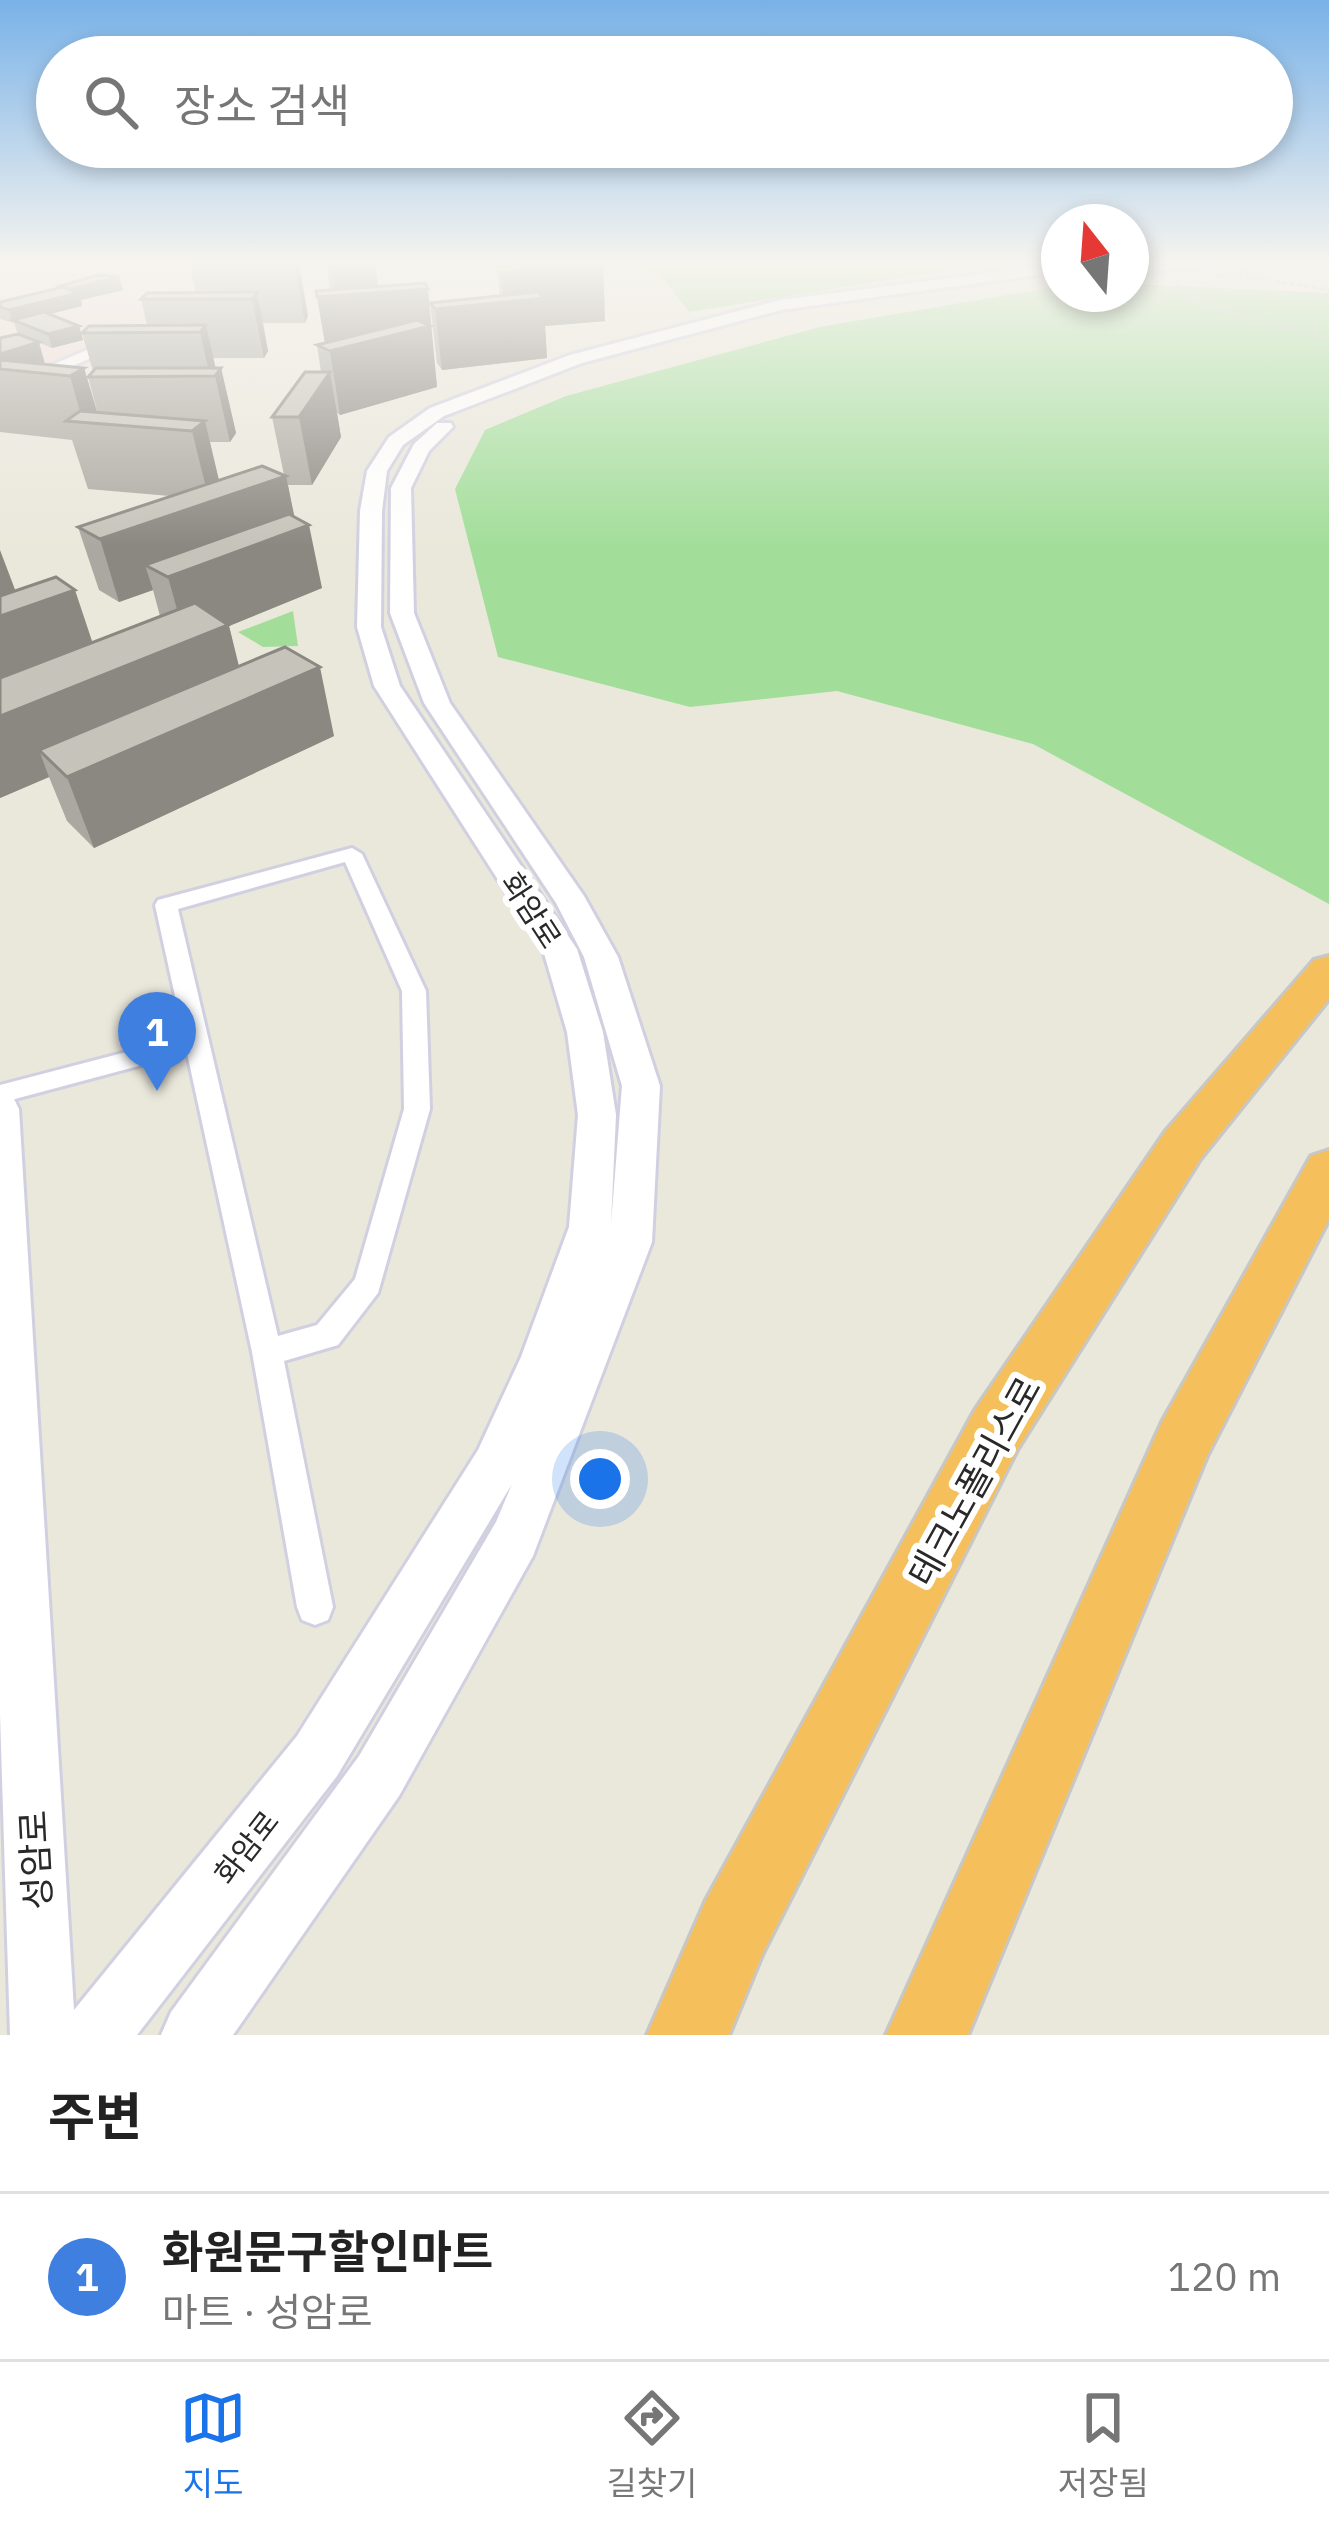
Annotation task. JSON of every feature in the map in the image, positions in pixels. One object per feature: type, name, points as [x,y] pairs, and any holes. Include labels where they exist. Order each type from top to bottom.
[{"type":"highway","name":"테크노폴리스로","points":[[688,2035],[734,1928],[996,1430],[1183,1145],[1329,970]]},
{"type":"highway","points":[[927,2035],[1183,1442],[1329,1170]]},
{"type":"main road","points":[[0,393],[81,358]]},
{"type":"main road","name":"화암로","points":[[96,2035],[317,1756],[496,1466],[544,1358],[590,1227],[597,1115],[585,1032],[560,949],[388,686],[369,627],[370,511],[377,471],[396,441],[437,412],[580,358]]},
{"type":"main road","name":"화암로","points":[[194,2035],[379,1776],[515,1538],[631,1242],[641,1086],[624,1021],[601,957],[572,904],[464,747],[420,666],[403,613],[401,488],[409,468],[434,435],[523,388],[628,358]]},
{"type":"main road","name":"성암로","points":[[0,1109],[43,2035]]},
{"type":"street","points":[[267,1352],[327,1336],[368,1284],[417,1109],[414,991],[352,854],[166,905],[267,1352],[315,1607]]},
{"type":"street","points":[[0,1094],[197,1042]]},
{"type":"shaded area","points":[[0,358],[65,358],[0,387]]},
{"type":"green space","points":[[706,358],[1329,358],[1329,904],[1033,744],[837,691],[690,707],[498,657],[455,489],[485,430],[566,396]]},
{"type":"green space","points":[[293,611],[298,646],[263,647],[238,632]]},
{"type":"building","points":[[0,360],[84,368],[70,376],[0,369]]},
{"type":"building","points":[[96,368],[221,368],[215,376],[88,377]]},
{"type":"building","points":[[305,372],[330,372],[299,417],[272,417]]},
{"type":"building","points":[[80,411],[205,421],[192,431],[66,421]]},
{"type":"building","points":[[262,466],[286,476],[100,539],[78,527]]},
{"type":"building","points":[[289,514],[309,525],[168,577],[145,565]]},
{"type":"building","points":[[56,577],[75,590],[0,616],[0,596]]},
{"type":"building","points":[[195,603],[228,625],[0,716],[0,678]]},
{"type":"building","points":[[285,647],[320,667],[67,777],[39,750]]},
{"type":"place","name":"화원문구할인마트","points":[[157,1091]]}]
